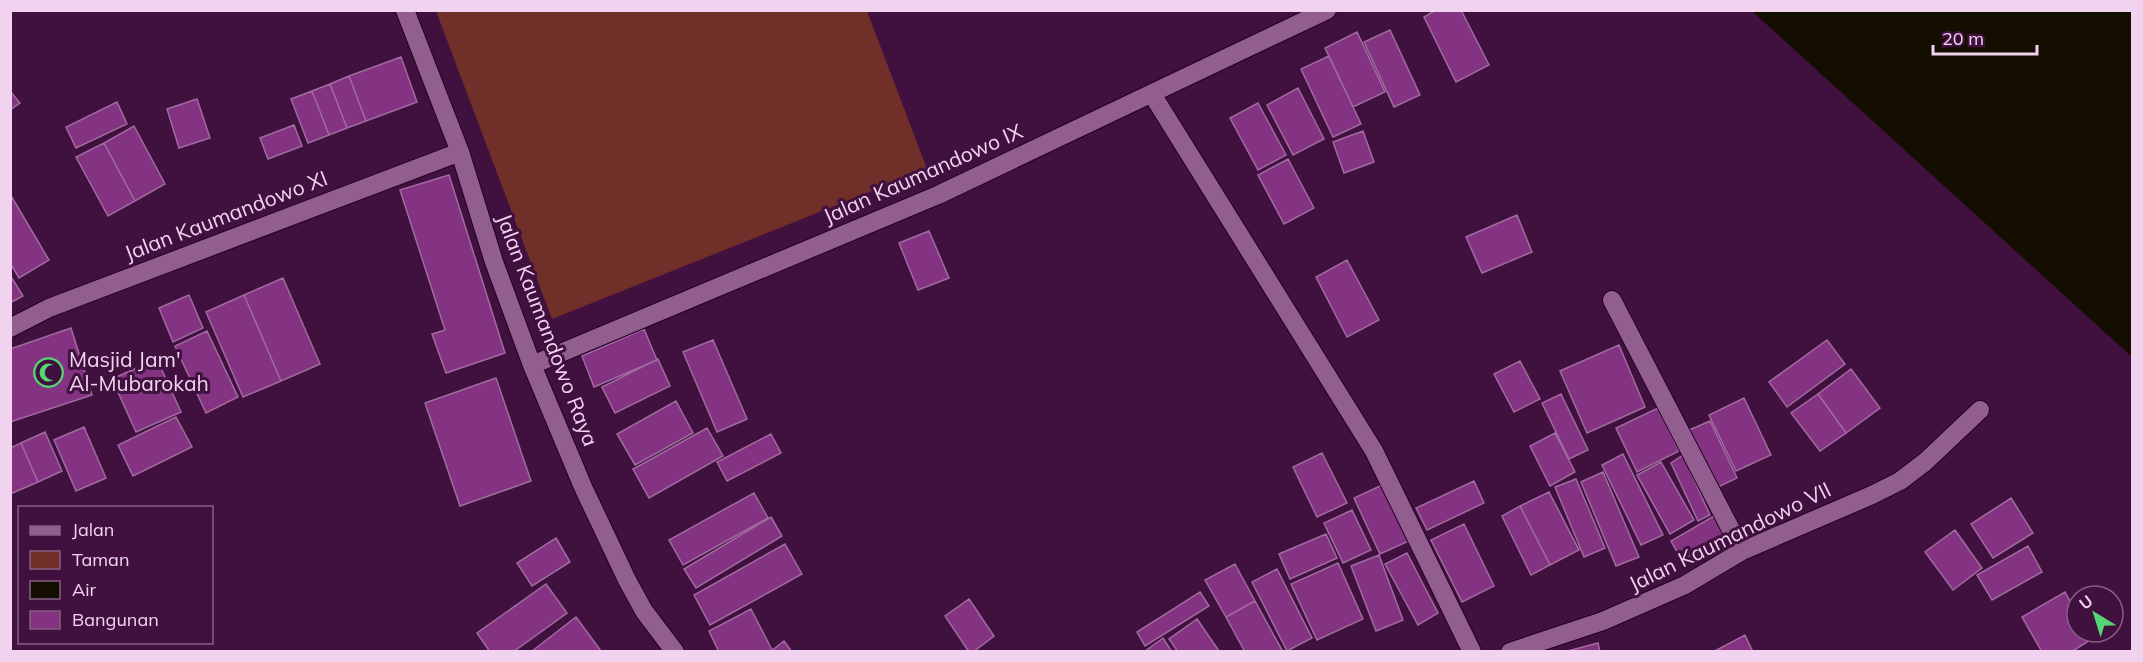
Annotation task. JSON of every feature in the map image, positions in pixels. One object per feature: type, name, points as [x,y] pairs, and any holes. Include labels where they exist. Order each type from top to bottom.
[{"type":"street","name":"Jalan Kaumandowo Raya","points":[[405,10],[460,152],[494,262],[532,366],[583,487],[627,580],[644,611],[675,651]]},
{"type":"street","name":"Jalan Kaumandowo IX","points":[[532,366],[938,195],[1326,10]]},
{"type":"street","points":[[1152,94],[1374,451],[1472,651]]},
{"type":"street","name":"Jalan Kaumandowo XI","points":[[10,328],[49,308],[460,152]]},
{"type":"street","points":[[1612,300],[1742,551]]},
{"type":"street","name":"Jalan Kaumandowo VII","points":[[1510,651],[1603,621],[1685,585],[1742,551],[1900,481],[1925,462],[1980,410]]},
{"type":"green space","points":[[436,11],[867,11],[927,169],[552,319]]},
{"type":"water","points":[[1752,11],[2132,11],[2132,357]]},
{"type":"building","points":[[1436,10],[1461,10],[1489,65],[1456,82],[1424,17]]},
{"type":"building","points":[[1390,30],[1420,95],[1394,107],[1364,42]]},
{"type":"building","points":[[1357,32],[1385,92],[1353,107],[1325,48]]},
{"type":"building","points":[[1329,56],[1361,124],[1333,137],[1301,69]]},
{"type":"building","points":[[401,57],[417,102],[366,121],[349,76]]},
{"type":"building","points":[[349,76],[366,121],[347,128],[330,84]]},
{"type":"building","points":[[330,84],[347,128],[329,135],[312,91]]},
{"type":"building","points":[[1298,88],[1324,139],[1293,155],[1267,105]]},
{"type":"building","points":[[10,91],[20,103],[10,110]]},
{"type":"building","points":[[312,91],[329,135],[308,143],[291,99]]},
{"type":"building","points":[[197,99],[210,138],[179,148],[167,109]]},
{"type":"building","points":[[117,102],[127,124],[76,148],[66,127]]},
{"type":"building","points":[[1258,103],[1286,155],[1258,170],[1230,118]]},
{"type":"building","points":[[294,125],[302,146],[268,159],[260,138]]},
{"type":"building","points":[[134,126],[165,184],[135,201],[104,143]]},
{"type":"building","points":[[1363,131],[1374,162],[1344,173],[1333,142]]},
{"type":"building","points":[[104,143],[135,201],[108,216],[76,157]]},
{"type":"building","points":[[1288,159],[1314,208],[1284,224],[1258,175]]},
{"type":"building","points":[[449,175],[505,353],[446,373],[432,334],[445,330],[400,190]]},
{"type":"building","points":[[10,194],[49,260],[19,278],[10,263]]},
{"type":"building","points":[[1517,215],[1532,252],[1482,273],[1466,237]]},
{"type":"building","points":[[929,231],[949,278],[918,290],[899,243]]},
{"type":"building","points":[[1347,260],[1379,320],[1347,337],[1316,277]]},
{"type":"building","points":[[10,275],[23,296],[10,303]]},
{"type":"building","points":[[283,278],[320,364],[281,381],[244,295]]},
{"type":"building","points":[[189,295],[203,328],[173,342],[159,308]]},
{"type":"building","points":[[244,295],[281,381],[243,397],[206,312]]},
{"type":"building","name":"Masjid Jam' Al-Mubarokah","points":[[71,328],[92,395],[10,422],[10,349]]},
{"type":"building","points":[[644,329],[657,360],[594,387],[582,356]]},
{"type":"building","points":[[207,331],[238,397],[206,413],[175,346]]},
{"type":"building","points":[[713,340],[747,419],[717,432],[683,352]]},
{"type":"building","points":[[1827,340],[1845,364],[1787,407],[1769,382]]},
{"type":"building","points":[[1619,345],[1645,407],[1587,433],[1560,371]]},
{"type":"building","points":[[157,359],[181,412],[136,432],[112,379]]},
{"type":"building","points":[[658,359],[670,386],[615,413],[602,387]]},
{"type":"building","points":[[1520,361],[1540,399],[1514,412],[1494,374]]},
{"type":"building","points":[[1851,369],[1880,408],[1846,433],[1818,394]]},
{"type":"building","points":[[496,378],[531,481],[460,506],[425,403]]},
{"type":"building","points":[[1561,394],[1588,450],[1569,459],[1542,403]]},
{"type":"building","points":[[1818,394],[1846,433],[1820,451],[1791,413]]},
{"type":"building","points":[[1744,398],[1771,455],[1736,471],[1709,415]]},
{"type":"building","points":[[676,401],[693,433],[635,465],[617,434]]},
{"type":"building","points":[[1658,408],[1679,451],[1637,472],[1616,428]]},
{"type":"building","points":[[176,417],[192,447],[133,476],[118,445]]},
{"type":"building","points":[[1710,421],[1737,478],[1714,489],[1687,431]]},
{"type":"building","points":[[84,427],[106,478],[76,491],[54,440]]},
{"type":"building","points":[[707,428],[723,456],[649,498],[633,469]]},
{"type":"building","points":[[45,432],[62,471],[38,482],[21,443]]},
{"type":"building","points":[[1555,433],[1575,472],[1550,486],[1530,446]]},
{"type":"building","points":[[771,434],[781,453],[727,481],[717,462]]},
{"type":"building","points":[[21,443],[38,482],[10,494],[10,448]]},
{"type":"building","points":[[1322,453],[1347,503],[1317,517],[1293,467]]},
{"type":"building","points":[[1623,454],[1663,535],[1641,545],[1602,465]]},
{"type":"building","points":[[1683,455],[1710,515],[1698,521],[1671,463]]},
{"type":"building","points":[[1661,462],[1694,520],[1670,534],[1637,475]]},
{"type":"building","points":[[1603,472],[1639,557],[1616,566],[1581,482]]},
{"type":"building","points":[[1576,479],[1605,548],[1584,557],[1555,487]]},
{"type":"building","points":[[1474,481],[1484,503],[1427,530],[1416,508]]},
{"type":"building","points":[[1382,485],[1409,541],[1380,554],[1354,498]]},
{"type":"building","points":[[1549,492],[1579,550],[1550,565],[1520,506]]},
{"type":"building","points":[[754,493],[768,518],[683,565],[669,540]]},
{"type":"building","points":[[2011,498],[2033,533],[1993,558],[1971,524]]},
{"type":"building","points":[[1520,506],[1550,565],[1531,575],[1502,516]]},
{"type":"building","points":[[1352,510],[1371,550],[1343,563],[1324,523]]},
{"type":"building","points":[[1714,516],[1729,540],[1685,566],[1671,541]]},
{"type":"building","points":[[771,517],[782,536],[696,588],[684,569]]},
{"type":"building","points":[[1464,524],[1494,586],[1462,602],[1431,540]]},
{"type":"building","points":[[1955,530],[1982,568],[1953,590],[1925,552]]},
{"type":"building","points":[[1326,534],[1337,558],[1290,579],[1279,554]]},
{"type":"building","points":[[556,538],[570,562],[532,586],[517,563]]},
{"type":"building","points":[[785,544],[802,574],[710,625],[694,595]]},
{"type":"building","points":[[2028,546],[2042,572],[1992,600],[1977,575]]},
{"type":"building","points":[[1407,553],[1438,613],[1418,625],[1385,564]]},
{"type":"building","points":[[1379,555],[1403,620],[1376,631],[1351,566]]},
{"type":"building","points":[[1338,563],[1363,619],[1317,640],[1291,584]]},
{"type":"building","points":[[1235,564],[1255,601],[1226,617],[1205,580]]},
{"type":"building","points":[[1277,569],[1312,638],[1287,651],[1252,582]]},
{"type":"building","points":[[546,584],[567,613],[513,652],[490,652],[477,633]]},
{"type":"building","points":[[1200,592],[1209,606],[1145,646],[1137,632]]},
{"type":"building","points":[[2065,592],[2065,644],[2084,644],[2071,652],[2042,652],[2022,617]]},
{"type":"building","points":[[969,599],[994,636],[973,652],[969,652],[945,616]]},
{"type":"building","points":[[1255,601],[1283,652],[1245,652],[1226,617]]},
{"type":"building","points":[[751,609],[772,650],[769,652],[719,652],[709,631]]},
{"type":"building","points":[[576,617],[601,651],[531,652]]},
{"type":"building","points":[[1197,619],[1218,652],[1178,652],[1169,639]]},
{"type":"building","points":[[1745,635],[1753,652],[1713,652]]},
{"type":"building","points":[[1163,638],[1172,652],[1144,652]]},
{"type":"building","points":[[784,641],[792,652],[770,652]]},
{"type":"building","points":[[1598,643],[1600,652],[1564,652]]},
{"type":"place","name":"Masjid Jam' Al-Mubarokah","points":[[48,372]]}]
